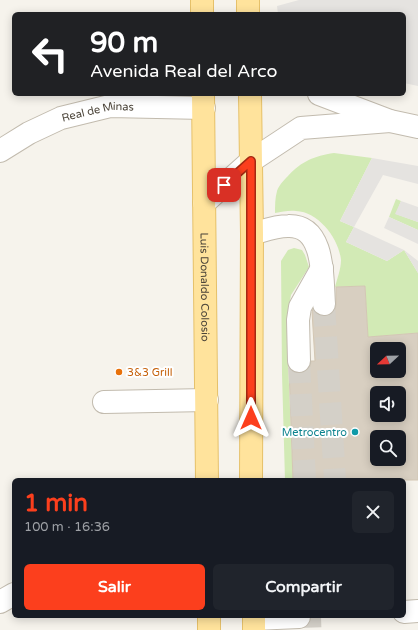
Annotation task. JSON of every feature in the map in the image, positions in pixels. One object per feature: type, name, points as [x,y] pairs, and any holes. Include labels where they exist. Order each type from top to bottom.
[{"type":"main road","points":[[202,0],[202,12]]},
{"type":"main road","points":[[248,0],[248,12]]},
{"type":"main road","points":[[250,96],[252,234],[251,478]]},
{"type":"main road","name":"Luis Donaldo Colosio","points":[[203,101],[207,478]]},
{"type":"main road","points":[[209,618],[209,630]]},
{"type":"street","points":[[324,96],[390,121],[418,127]]},
{"type":"street","name":"Real de Minas","points":[[0,151],[29,133],[61,118],[110,106],[203,101]]},
{"type":"street","points":[[204,203],[251,161],[301,128],[390,121]]},
{"type":"street","points":[[252,234],[275,227],[290,225],[303,229],[312,237],[319,249],[322,268],[324,304]]},
{"type":"street","points":[[299,361],[298,320],[300,307],[322,268]]},
{"type":"street","points":[[104,402],[207,400]]},
{"type":"street","points":[[0,602],[12,595]]},
{"type":"street","points":[[406,612],[418,611]]},
{"type":"street","points":[[254,622],[290,618]]},
{"type":"green space","points":[[334,153],[372,158],[340,221],[354,227],[346,242],[387,261],[404,250],[418,273],[418,333],[368,337],[365,286],[335,287],[341,260],[336,244],[326,228],[320,221],[304,213],[291,211],[275,213],[275,199],[277,191],[286,178],[303,163],[320,156]]},
{"type":"green space","points":[[396,199],[401,201],[396,214],[418,222],[418,230],[389,217]]},
{"type":"green space","points":[[294,248],[302,250],[309,267],[291,295],[289,307],[288,362],[293,478],[285,478],[282,374],[281,261],[288,250]]},
{"type":"shaded area","points":[[299,0],[418,0],[418,86],[406,83],[406,12],[278,12],[277,6]]},
{"type":"shaded area","points":[[372,158],[418,166],[418,184],[383,175],[354,227],[340,221]]},
{"type":"shaded area","points":[[401,201],[418,207],[418,222],[395,214]]},
{"type":"shaded area","points":[[389,217],[418,230],[418,244],[384,228]]},
{"type":"shaded area","points":[[354,227],[404,250],[387,261],[346,242]]},
{"type":"shaded area","points":[[404,250],[418,261],[418,273]]},
{"type":"building","name":"Metrocentro","points":[[365,286],[368,337],[418,333],[418,480],[406,480],[406,478],[293,478],[289,368],[293,372],[300,373],[306,371],[310,367],[311,361],[315,361],[313,309],[319,315],[325,316],[330,315],[335,310],[336,287]]},
{"type":"tunnel","points":[[324,304],[335,478]]},
{"type":"tunnel","points":[[299,361],[305,478]]},
{"type":"place","name":"3&3 Grill","points":[[119,372]]},
{"type":"place","name":"Metrocentro","points":[[355,432]]},
{"type":"route","points":[[224,185],[251,161],[251,418]]}]
